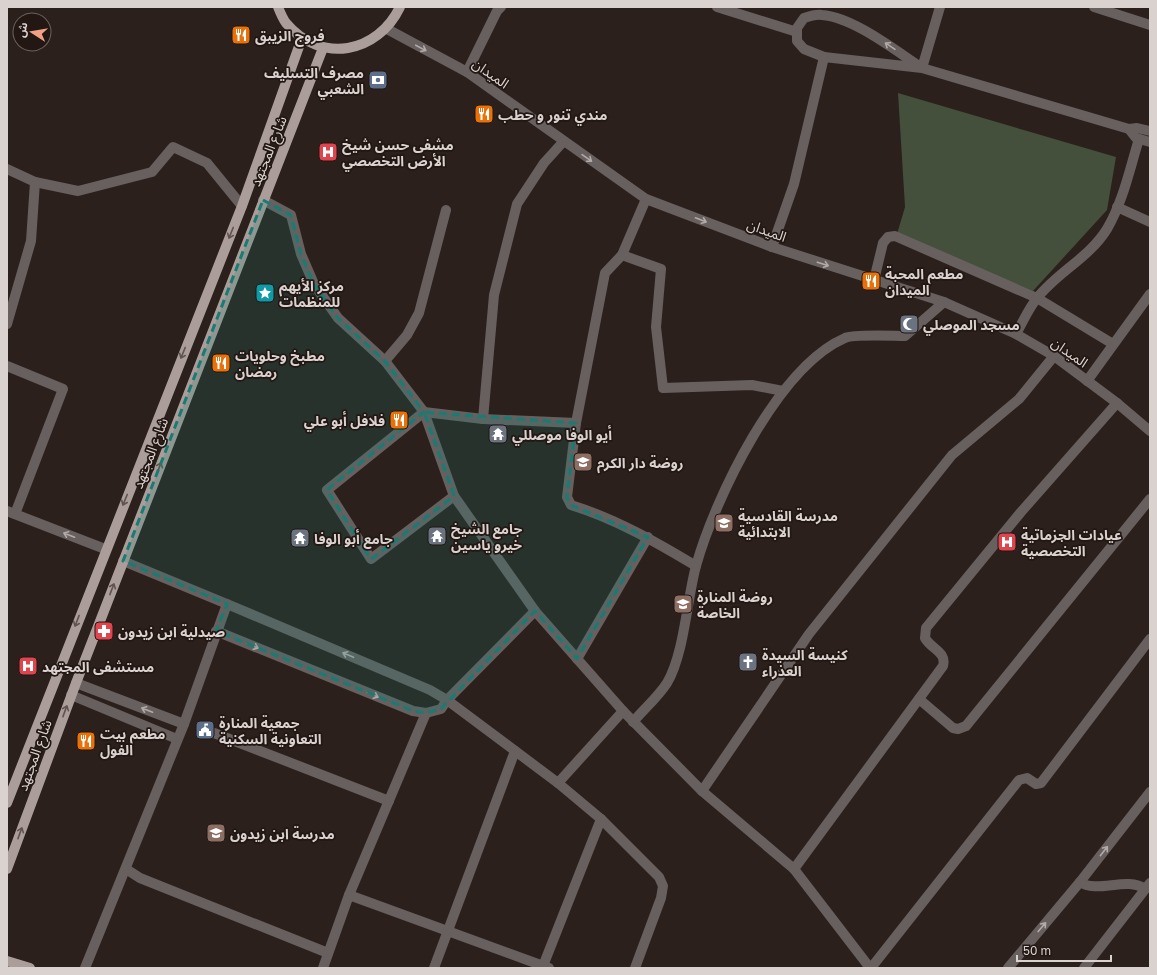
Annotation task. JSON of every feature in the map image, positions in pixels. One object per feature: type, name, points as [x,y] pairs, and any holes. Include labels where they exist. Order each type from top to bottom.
[{"type":"main road","points":[[278,7],[286,23],[302,38],[323,48],[346,49],[368,43],[387,29],[400,7]]},
{"type":"main road","name":"شارع المجتهد","points":[[7,803],[242,206],[302,38]]},
{"type":"main road","name":"شارع المجتهد","points":[[7,869],[71,695],[323,48]]},
{"type":"main road","points":[[7,961],[30,968]]},
{"type":"street","points":[[467,72],[497,11],[501,7]]},
{"type":"street","points":[[717,7],[797,32]]},
{"type":"street","points":[[922,68],[940,7]]},
{"type":"street","points":[[1094,7],[1150,25]]},
{"type":"street","points":[[922,68],[836,12],[804,18],[798,28],[797,41],[804,49],[824,57],[922,68],[1129,129],[1137,128],[1150,131]]},
{"type":"street","name":"الميدان","points":[[387,29],[467,72],[563,142],[646,199],[772,247],[944,302],[1016,334],[1054,356],[1117,403],[1150,431]]},
{"type":"street","points":[[772,247],[794,184],[824,57]]},
{"type":"street","points":[[1129,129],[1133,136],[1139,140],[1150,142]]},
{"type":"street","points":[[1016,334],[1037,298],[1050,284],[1085,256],[1107,229],[1117,207],[1139,140]]},
{"type":"street","points":[[483,419],[494,295],[517,204],[544,163],[563,142]]},
{"type":"street","points":[[7,170],[35,182],[78,191],[152,172],[173,147],[208,163],[242,206]]},
{"type":"street","points":[[7,324],[31,241],[35,182]]},
{"type":"street","points":[[646,199],[622,255],[605,273],[576,423],[567,498],[571,505],[592,512],[648,537],[696,566]]},
{"type":"street","points":[[263,200],[291,215],[301,254],[314,284],[338,318],[385,361],[424,412],[454,496],[535,611],[633,722],[702,792],[794,869],[871,968],[1019,780],[1027,778],[1036,784],[1041,783],[1150,639]]},
{"type":"street","points":[[1117,207],[1150,222]]},
{"type":"street","points":[[385,361],[407,335],[419,313],[446,210]]},
{"type":"street","points":[[874,280],[883,243],[888,237],[895,236],[1037,298],[1113,344]]},
{"type":"street","points":[[622,255],[661,269],[656,327],[663,388],[752,385],[783,391]]},
{"type":"street","points":[[1087,382],[1150,294]]},
{"type":"street","points":[[633,722],[667,683],[675,664],[696,566],[720,501],[743,455],[783,391],[817,356],[846,337],[905,336],[944,302]]},
{"type":"street","points":[[702,792],[809,634],[952,455],[1019,399],[1054,356]]},
{"type":"street","points":[[7,366],[63,389],[11,512],[106,549]]},
{"type":"street","points":[[794,869],[942,666],[944,661],[941,654],[925,638],[926,628],[1021,512],[1117,403]]},
{"type":"street","points":[[454,496],[371,559],[327,490],[424,412],[483,419],[576,423]]},
{"type":"street","points":[[919,699],[953,728],[958,729],[966,726],[1150,499]]},
{"type":"street","points":[[577,659],[648,537]]},
{"type":"street","points":[[123,562],[227,604],[430,690],[448,700],[558,783],[600,819],[660,877],[663,886],[661,898],[635,968]]},
{"type":"street","points":[[85,968],[184,724],[216,631],[227,604]]},
{"type":"street","points":[[216,631],[413,711],[426,713],[441,709],[535,611]]},
{"type":"street","points":[[76,683],[184,724]]},
{"type":"street","points":[[71,695],[177,739]]},
{"type":"street","points":[[558,783],[623,711]]},
{"type":"street","points":[[323,968],[349,895],[426,713]]},
{"type":"street","points":[[214,733],[389,801]]},
{"type":"street","points":[[434,968],[515,752]]},
{"type":"street","points":[[1008,968],[1080,882],[1150,792]]},
{"type":"street","points":[[349,895],[546,967],[600,819]]},
{"type":"street","points":[[126,869],[140,878],[328,953]]},
{"type":"street","points":[[1080,882],[1089,885],[1133,884],[1147,886],[1084,968]]},
{"type":"highlighted area","points":[[263,200],[291,215],[301,254],[314,284],[338,318],[385,361],[424,412],[576,423],[567,497],[571,505],[648,537],[577,659],[535,611],[441,709],[426,713],[413,711],[216,631],[227,604],[123,561]],"holes":[[[424,412],[454,496],[371,559],[327,490]]]},
{"type":"green space","points":[[898,93],[1116,157],[1107,210],[1033,291],[897,234],[905,207]]},
{"type":"place","name":"فروج الزيبق","points":[[241,35]]},
{"type":"place","name":"مصرف التسليف الشعبي","points":[[378,80]]},
{"type":"place","name":"مندي تنور و حطب","points":[[484,114]]},
{"type":"place","name":"مشفى حسن شيخ الأرض التخصصي","points":[[328,152]]},
{"type":"place","name":"مطعم المحبة الميدان","points":[[871,281]]},
{"type":"place","name":"مركز الأيهم للمنظمات","points":[[265,293]]},
{"type":"place","name":"مسجد الموصلي","points":[[909,324]]},
{"type":"place","name":"مطبخ وحلويات رمضان","points":[[221,363]]},
{"type":"place","name":"فلافل أبو علي","points":[[399,420]]},
{"type":"place","name":"أيو الوفا موصللي","points":[[498,434]]},
{"type":"place","name":"روضة دار الكرم","points":[[583,462]]},
{"type":"place","name":"مدرسة القادسية الابتدائية","points":[[724,523]]},
{"type":"place","name":"جامع الشيخ خيرو ياسين","points":[[437,536]]},
{"type":"place","name":"جامع أبو الوفا","points":[[300,538]]},
{"type":"place","name":"عيادات الجزماتية التخصصية","points":[[1007,542]]},
{"type":"place","name":"روضة المنارة الخاصة","points":[[683,604]]},
{"type":"place","name":"صيدلية ابن زيدون","points":[[104,631]]},
{"type":"place","name":"كنيسة السيدة العذراء","points":[[748,662]]},
{"type":"place","name":"مستشفى المجتهد","points":[[28,666]]},
{"type":"place","name":"جمعية المنارة التعاونية السكنية","points":[[205,730]]},
{"type":"place","name":"مطعم بيت الفول","points":[[86,741]]},
{"type":"place","name":"مدرسة ابن زيدون","points":[[216,833]]}]
